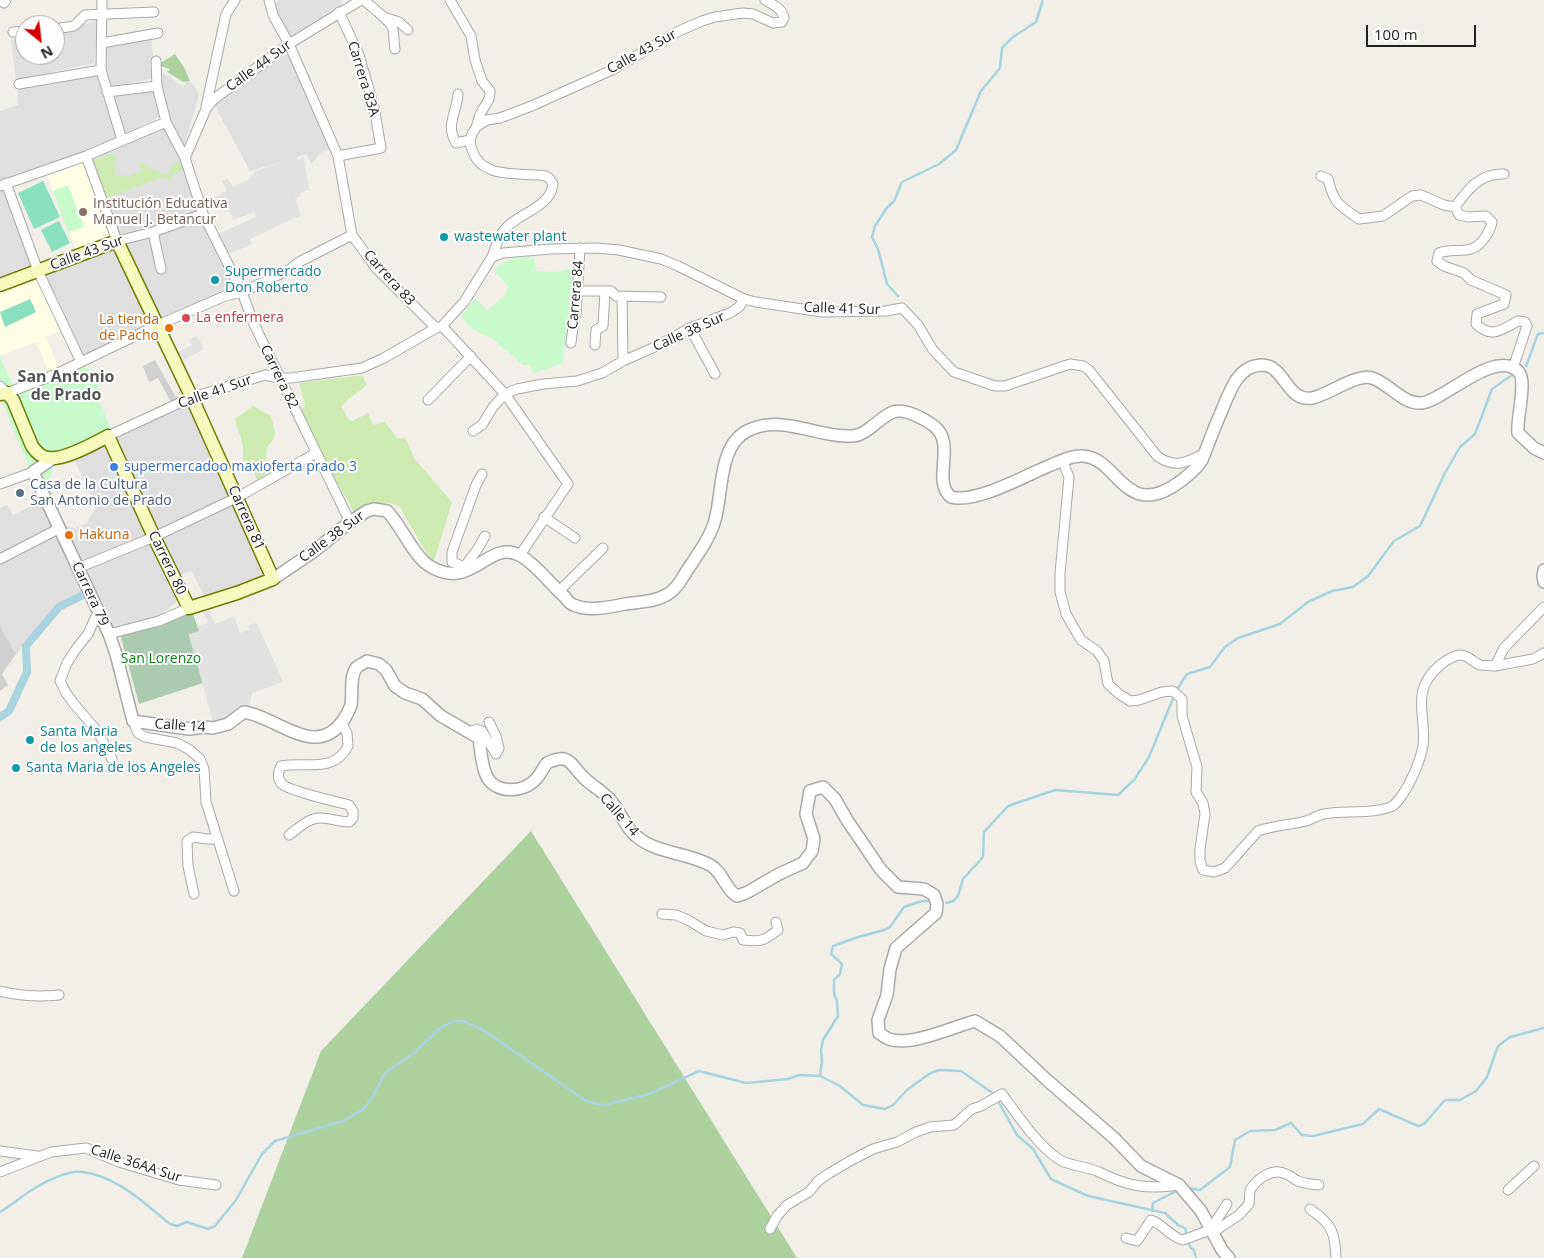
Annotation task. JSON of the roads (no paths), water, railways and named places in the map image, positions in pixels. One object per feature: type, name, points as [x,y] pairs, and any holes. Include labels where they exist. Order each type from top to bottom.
[{"type":"main road","name":"Calle 43 Sur","points":[[0,285],[117,241]]},
{"type":"main road","name":"Carrera 81","points":[[117,241],[192,398],[273,579]]},
{"type":"main road","name":"Carrera 79","points":[[2,391],[13,400],[36,452]]},
{"type":"main road","name":"Calle 41 Sur","points":[[52,459],[78,450],[108,436]]},
{"type":"main road","name":"Carrera 80","points":[[108,436],[189,608]]},
{"type":"main road","points":[[36,452],[41,456],[52,459]]},
{"type":"main road","name":"Calle 38 Sur","points":[[189,608],[273,579]]},
{"type":"street","points":[[102,0],[100,70],[122,140]]},
{"type":"street","points":[[206,109],[226,14],[235,0]]},
{"type":"street","name":"Carrera 83","points":[[269,0],[273,15],[338,156],[352,235],[376,268],[471,356],[505,394],[568,484],[544,517]]},
{"type":"street","points":[[363,0],[381,16],[399,22],[408,30]]},
{"type":"street","name":"Calle 44 Sur","points":[[185,158],[206,109],[214,99],[288,44],[339,12],[363,0]]},
{"type":"street","points":[[450,0],[471,36],[475,60],[482,81],[490,91],[490,99],[480,114],[471,135],[470,144],[475,157],[485,166],[495,171],[507,174],[546,176],[552,181],[553,188],[545,199],[507,226],[498,241],[492,257]]},
{"type":"street","name":"Calle 43 Sur","points":[[476,127],[487,120],[500,118],[535,105],[612,70],[679,31],[714,16],[753,14],[773,23],[782,22],[784,13],[765,0]]},
{"type":"street","points":[[65,27],[74,26],[85,15],[154,12]]},
{"type":"street","name":"Carrera 83A","points":[[338,156],[381,148],[374,107],[359,55],[339,12]]},
{"type":"street","points":[[387,18],[392,27],[395,49]]},
{"type":"street","points":[[102,43],[158,33]]},
{"type":"street","name":"Carrera 82","points":[[156,61],[157,86],[166,122],[185,158],[203,214],[242,292],[252,322],[350,522]]},
{"type":"street","points":[[20,84],[100,70]]},
{"type":"street","points":[[107,92],[157,86]]},
{"type":"street","points":[[458,94],[450,122],[453,137],[456,143],[470,140]]},
{"type":"street","points":[[82,362],[38,271],[3,185],[86,156],[166,122]]},
{"type":"street","name":"Carrera 81","points":[[86,156],[117,241]]},
{"type":"street","points":[[1455,206],[1468,189],[1481,178],[1494,174],[1504,174]]},
{"type":"street","points":[[1321,176],[1328,180],[1332,196],[1340,206],[1359,219],[1383,216],[1412,196],[1421,195],[1444,205],[1455,206]]},
{"type":"street","points":[[1455,206],[1459,214],[1468,217],[1486,216],[1492,222],[1490,231],[1472,249],[1448,250],[1439,253],[1437,261],[1444,266],[1464,273],[1471,280],[1506,294],[1504,304],[1477,314],[1476,324],[1489,333],[1499,331],[1518,321],[1525,322],[1527,326],[1513,368]]},
{"type":"street","name":"Calle 43 Sur","points":[[117,241],[153,232],[203,214]]},
{"type":"street","points":[[153,232],[161,269]]},
{"type":"street","points":[[2,391],[82,362],[158,325],[225,296],[242,292],[289,270],[299,262],[352,235]]},
{"type":"street","name":"Calle 41 Sur","points":[[108,436],[192,398],[265,375],[291,378],[362,368],[384,358],[439,327],[464,302],[492,257],[522,250],[580,248],[619,250],[661,259],[744,299],[822,312],[886,311],[902,308],[918,325],[933,350],[954,372],[995,386],[1004,386],[1070,364],[1083,366],[1094,376],[1158,457],[1172,464],[1177,464],[1205,453]]},
{"type":"street","name":"Carrera 84","points":[[571,343],[576,316],[580,248]]},
{"type":"street","points":[[577,291],[611,291],[616,296],[661,297]]},
{"type":"street","points":[[595,345],[596,330],[603,326],[606,291]]},
{"type":"street","points":[[622,296],[623,361]]},
{"type":"street","name":"Calle 38 Sur","points":[[505,394],[518,388],[577,381],[602,373],[690,328],[730,313],[739,307],[744,299]]},
{"type":"street","points":[[690,328],[715,374]]},
{"type":"street","points":[[428,400],[471,356]]},
{"type":"street","points":[[463,571],[474,568],[494,554],[509,552],[520,555],[533,565],[558,592],[574,605],[594,609],[656,600],[674,589],[712,528],[730,447],[752,428],[771,424],[795,426],[850,436],[861,433],[890,413],[899,411],[906,413],[935,427],[941,435],[945,446],[942,470],[944,483],[948,495],[955,498],[970,498],[988,492],[1062,460],[1076,456],[1085,456],[1100,463],[1130,489],[1146,495],[1163,492],[1198,467],[1227,396],[1238,378],[1249,367],[1265,365],[1275,370],[1289,388],[1302,398],[1322,395],[1368,377],[1390,387],[1413,402],[1422,403],[1439,396],[1475,374],[1503,366],[1513,368],[1521,376],[1523,388],[1517,426],[1518,433],[1534,448],[1544,453]]},
{"type":"street","points":[[474,430],[482,425],[493,407],[505,394]]},
{"type":"street","name":"Carrera 79","points":[[36,452],[35,470],[58,529],[109,634],[133,721]]},
{"type":"street","points":[[78,568],[154,537],[237,498],[316,453]]},
{"type":"street","name":"Calle 41 Sur","points":[[0,484],[35,470],[52,459]]},
{"type":"street","points":[[1062,460],[1068,477],[1060,573],[1060,592],[1066,614],[1081,640],[1097,651],[1104,661],[1108,684],[1112,689],[1130,701],[1168,692],[1178,694],[1182,700],[1182,716],[1197,767],[1196,792],[1205,814],[1200,849],[1200,860],[1203,870],[1214,872],[1225,868],[1258,831],[1266,828],[1307,821],[1324,814],[1385,808],[1394,804],[1410,782],[1420,762],[1423,744],[1420,700],[1424,685],[1434,670],[1458,655],[1466,656],[1480,665],[1495,666],[1533,659],[1544,653]]},
{"type":"street","points":[[463,571],[462,566],[452,562],[452,552],[482,474]]},
{"type":"street","name":"Calle 38 Sur","points":[[273,579],[313,552],[350,522],[367,511],[374,509],[387,511],[427,565],[446,574],[463,571]]},
{"type":"street","points":[[520,555],[544,517],[575,538]]},
{"type":"street","points":[[0,559],[58,529]]},
{"type":"street","points":[[463,571],[485,536]]},
{"type":"street","points":[[558,592],[603,548]]},
{"type":"street","points":[[1544,570],[1544,582]]},
{"type":"street","points":[[1495,666],[1504,648],[1544,607]]},
{"type":"street","name":"Calle 38 Sur","points":[[109,634],[159,621],[189,608]]},
{"type":"street","points":[[100,614],[96,616],[88,634],[67,663],[60,681],[83,717],[98,732],[112,759]]},
{"type":"street","points":[[289,835],[314,818],[342,822],[349,822],[353,818],[353,811],[350,805],[282,785],[278,777],[278,771],[281,766],[290,764],[328,764],[338,760],[348,746],[347,733],[342,723],[351,704],[354,675],[357,668],[367,661],[379,664],[386,670],[395,686],[405,693],[422,699],[441,716],[457,726],[470,732],[477,729],[482,731],[496,754],[500,748],[489,722]]},
{"type":"street","name":"Calle 14","points":[[133,721],[189,729],[213,728],[228,724],[244,712],[254,713],[288,730],[314,738],[325,736],[342,723]]},
{"type":"street","points":[[133,721],[138,733],[145,737],[177,743],[190,750],[200,759],[204,769],[206,802],[234,891]]},
{"type":"street","name":"Calle 14","points":[[470,732],[479,738],[483,767],[488,779],[493,784],[506,789],[525,788],[535,780],[547,763],[562,758],[570,761],[583,777],[611,801],[636,836],[653,847],[711,865],[720,875],[730,892],[737,896],[803,862],[812,851],[814,839],[806,814],[810,791],[822,787],[834,799],[881,870],[898,887],[924,889],[934,895],[937,904],[936,913],[896,948],[890,969],[887,995],[878,1020],[879,1033],[889,1040],[912,1040],[928,1037],[975,1021],[1000,1036],[1048,1081],[1114,1138],[1141,1166],[1179,1185]]},
{"type":"street","points":[[194,894],[188,866],[187,841],[193,837],[218,839]]},
{"type":"street","points":[[662,914],[682,918],[706,930],[723,935],[732,932],[740,933],[742,939],[751,941],[763,941],[778,930],[776,922]]},
{"type":"street","points":[[0,991],[21,996],[40,997],[58,995]]},
{"type":"street","points":[[770,1229],[777,1216],[787,1205],[809,1192],[818,1181],[850,1161],[873,1149],[897,1142],[930,1127],[954,1125],[972,1109],[982,1106],[1002,1094],[1050,1152],[1062,1161],[1095,1170],[1119,1182],[1136,1186],[1159,1188],[1179,1185],[1202,1211],[1222,1250],[1229,1258]]},
{"type":"street","name":"Calle 36AA Sur","points":[[0,1172],[37,1156],[64,1150],[86,1148],[119,1162],[179,1180],[216,1184]]},
{"type":"street","points":[[0,1152],[37,1156]]},
{"type":"street","points":[[1508,1190],[1534,1166]]},
{"type":"street","points":[[1126,1238],[1137,1242],[1151,1220],[1158,1222],[1174,1236],[1186,1239],[1211,1230],[1239,1216],[1249,1204],[1250,1190],[1263,1176],[1278,1172],[1309,1184],[1319,1184]]},
{"type":"street","points":[[1211,1230],[1227,1204]]},
{"type":"street","points":[[1310,1209],[1321,1217],[1336,1239],[1336,1258]]},
{"type":"waterway","points":[[898,296],[887,284],[878,249],[872,237],[875,226],[886,209],[894,201],[902,182],[939,164],[956,150],[981,91],[1000,68],[1002,48],[1013,37],[1036,22],[1043,0]]},
{"type":"waterway","points":[[1526,366],[1538,334],[1544,333]]},
{"type":"waterway","points":[[1176,691],[1187,674],[1210,667],[1225,647],[1238,638],[1280,624],[1308,602],[1332,591],[1353,587],[1368,576],[1394,541],[1420,526],[1445,473],[1460,447],[1475,434],[1492,389],[1515,373]]},
{"type":"waterway","points":[[0,717],[9,711],[27,672],[26,646],[59,607],[85,594]]},
{"type":"waterway","points":[[946,903],[953,901],[958,896],[963,879],[983,857],[984,832],[1008,806],[1055,790],[1118,795],[1134,780],[1149,757],[1174,696]]},
{"type":"waterway","points":[[820,1076],[823,1040],[838,1016],[837,1001],[834,994],[834,980],[840,974],[842,964],[831,954],[833,946],[884,930],[890,927],[904,907],[922,901],[931,901]]},
{"type":"waterway","points":[[0,1212],[45,1182],[64,1174],[82,1172],[107,1179],[118,1185],[140,1199],[170,1224],[177,1226],[187,1222],[208,1229],[215,1226],[236,1200],[262,1154],[275,1141],[343,1121],[362,1110],[371,1100],[385,1073],[414,1053],[440,1028],[454,1021],[463,1021],[480,1028],[588,1102],[604,1105],[649,1094],[699,1071],[746,1083],[788,1079],[799,1075],[820,1076],[840,1086],[863,1105],[885,1109],[893,1105],[907,1090],[929,1074],[939,1070],[961,1071],[994,1094],[1017,1135],[1033,1149],[1051,1179],[1088,1196],[1165,1213],[1178,1225],[1185,1228],[1190,1247],[1194,1250],[1196,1258]]},
{"type":"waterway","points":[[1187,1188],[1200,1190],[1230,1167],[1235,1140],[1250,1131],[1275,1130],[1291,1123],[1302,1135],[1313,1136],[1363,1124],[1379,1109],[1418,1126],[1424,1124],[1445,1100],[1460,1100],[1476,1091],[1487,1077],[1498,1046],[1510,1037],[1544,1028]]},
{"type":"waterway","points":[[1152,1211],[1153,1203],[1178,1190]]},
{"type":"place","name":"Institución Educativa Manuel J. Betancur","points":[[83,212]]},
{"type":"place","name":"wastewater plant","points":[[444,237]]},
{"type":"place","name":"Supermercado Don Roberto","points":[[215,280]]},
{"type":"place","name":"La enfermera","points":[[186,318]]},
{"type":"place","name":"La tienda de Pacho","points":[[169,328]]},
{"type":"place","name":"supermercadoo maxioferta prado 3","points":[[114,467]]},
{"type":"place","name":"Casa de la Cultura San Antonio de Prado","points":[[20,493]]},
{"type":"place","name":"Hakuna","points":[[69,535]]},
{"type":"place","name":"Santa Maria de los angeles","points":[[30,740]]},
{"type":"place","name":"Santa Maria de los Angeles","points":[[16,768]]},
{"type":"district","name":"San Antonio de Prado","points":[[66,386]]},
{"type":"park label","name":"San Lorenzo","points":[[161,659]]}]
